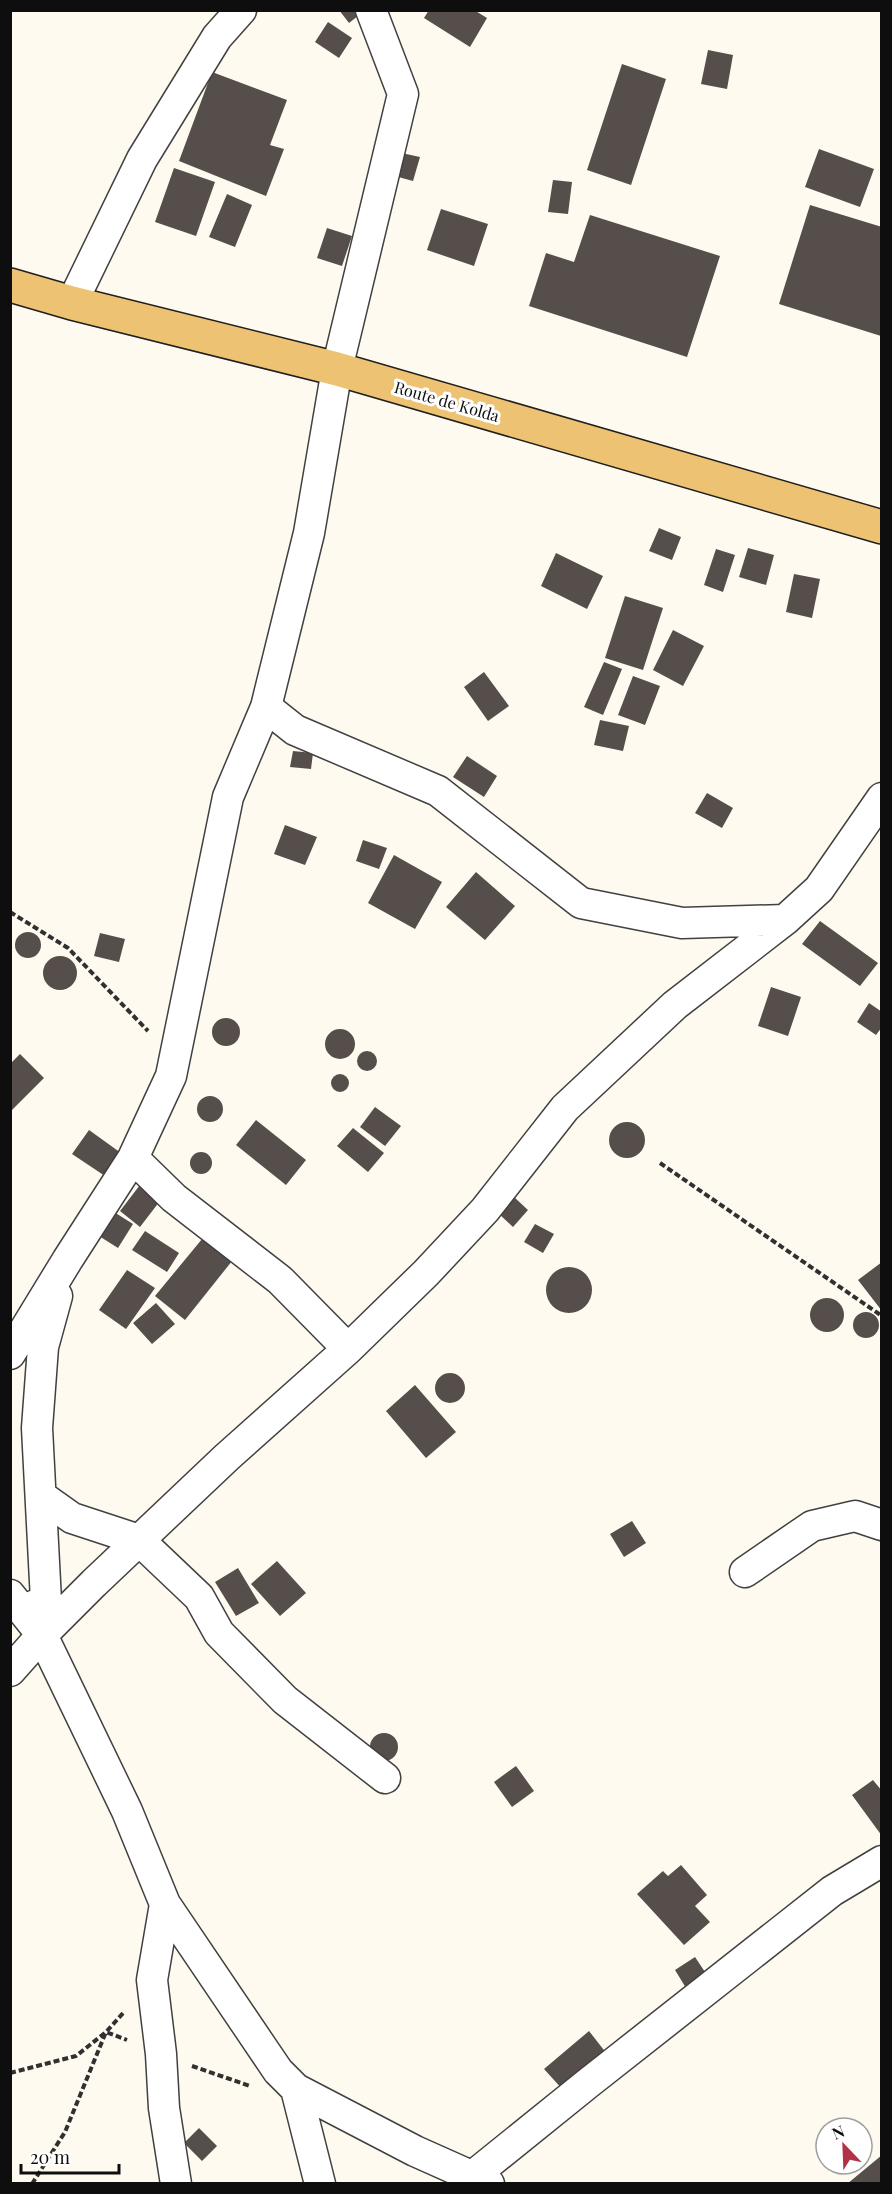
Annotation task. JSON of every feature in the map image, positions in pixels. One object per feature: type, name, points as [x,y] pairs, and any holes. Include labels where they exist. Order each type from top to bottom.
[{"type":"main road","name":"Route de Kolda","points":[[10,285],[72,303],[337,369],[882,527]]},
{"type":"street","points":[[72,303],[142,159],[217,37],[241,10]]},
{"type":"street","points":[[10,1354],[133,1158],[171,1076],[228,797],[266,707],[309,534],[337,369],[404,94],[371,10]]},
{"type":"street","points":[[266,707],[295,730],[438,791],[581,903],[682,923],[785,920]]},
{"type":"street","points":[[10,1671],[42,1635],[139,1540],[227,1457],[348,1349],[426,1273],[485,1210],[565,1108],[675,1005],[785,920],[819,889],[882,798]]},
{"type":"street","points":[[133,1158],[174,1198],[280,1280],[348,1349]]},
{"type":"street","points":[[17,1603],[46,1600],[37,1428],[43,1347],[68,1259]]},
{"type":"street","points":[[41,1496],[72,1518],[139,1540],[199,1597],[219,1633],[285,1700],[385,1779]]},
{"type":"street","points":[[746,1572],[812,1526],[855,1516],[882,1525]]},
{"type":"street","points":[[17,1603],[42,1635],[127,1811],[165,1904],[278,2070],[296,2089],[475,2181],[832,1891],[882,1861]]},
{"type":"street","points":[[165,1904],[152,1980],[161,2054],[164,2108],[176,2184]]},
{"type":"street","points":[[296,2089],[320,2184]]},
{"type":"path","points":[[10,912],[68,948],[148,1032]]},
{"type":"path","points":[[660,1163],[882,1316]]},
{"type":"path","points":[[32,2184],[65,2132],[106,2032],[152,1980]]},
{"type":"building","points":[[339,10],[362,10],[363,12],[349,23]]},
{"type":"building","points":[[429,10],[474,10],[487,18],[470,47],[424,18]]},
{"type":"building","points":[[328,22],[352,38],[339,58],[315,42]]},
{"type":"building","points":[[708,50],[733,55],[727,89],[701,84]]},
{"type":"building","points":[[622,64],[666,79],[631,185],[587,170]]},
{"type":"building","points":[[212,72],[287,100],[270,145],[284,149],[266,196],[179,161]]},
{"type":"building","points":[[819,149],[874,169],[860,207],[805,187]]},
{"type":"building","points":[[397,152],[420,157],[413,181],[391,175]]},
{"type":"building","points":[[174,168],[215,182],[196,236],[155,222]]},
{"type":"building","points":[[553,180],[572,182],[568,214],[548,212]]},
{"type":"building","points":[[227,194],[252,205],[235,247],[209,237]]},
{"type":"building","points":[[810,205],[882,227],[881,336],[779,304]]},
{"type":"building","points":[[441,209],[488,224],[474,266],[427,250]]},
{"type":"building","points":[[590,215],[720,256],[687,357],[529,306],[546,253],[574,262]]},
{"type":"building","points":[[327,228],[352,236],[342,266],[317,258]]},
{"type":"building","points":[[659,528],[681,537],[672,560],[649,551]]},
{"type":"building","points":[[748,548],[774,555],[766,585],[739,577]]},
{"type":"building","points":[[716,549],[735,555],[723,592],[704,585]]},
{"type":"building","points":[[556,553],[603,576],[587,609],[541,586]]},
{"type":"building","points":[[794,574],[820,579],[812,618],[786,612]]},
{"type":"building","points":[[625,596],[663,608],[643,670],[605,658]]},
{"type":"building","points":[[673,630],[704,646],[683,686],[653,670]]},
{"type":"building","points":[[604,662],[622,669],[603,715],[584,707]]},
{"type":"building","points":[[484,672],[509,706],[488,721],[464,687]]},
{"type":"building","points":[[633,676],[660,686],[645,725],[618,715]]},
{"type":"building","points":[[600,720],[629,726],[623,751],[594,745]]},
{"type":"building","points":[[293,751],[313,753],[311,769],[290,767]]},
{"type":"building","points":[[467,756],[497,776],[484,797],[453,777]]},
{"type":"building","points":[[707,793],[733,808],[722,828],[695,813]]},
{"type":"building","points":[[285,825],[317,837],[305,865],[274,854]]},
{"type":"building","points":[[363,840],[387,848],[379,869],[356,861]]},
{"type":"building","points":[[394,855],[442,882],[415,929],[368,903]]},
{"type":"building","points":[[476,872],[515,906],[485,940],[446,907]]},
{"type":"building","points":[[820,921],[878,963],[860,986],[802,944]]},
{"type":"building","points":[[28,932],[37,936],[41,945],[37,954],[28,958],[19,954],[15,945],[19,936]]},
{"type":"building","points":[[100,933],[125,939],[119,962],[94,956]]},
{"type":"building","points":[[60,956],[72,961],[77,973],[72,985],[60,990],[48,985],[43,973],[48,961]]},
{"type":"building","points":[[771,987],[801,997],[788,1036],[758,1026]]},
{"type":"building","points":[[869,1003],[882,1012],[882,1027],[876,1035],[857,1022]]},
{"type":"building","points":[[226,1018],[236,1022],[240,1032],[236,1042],[226,1046],[216,1042],[212,1032],[216,1022]]},
{"type":"building","points":[[340,1029],[346,1030],[354,1038],[354,1050],[346,1058],[340,1059],[334,1058],[326,1050],[325,1044],[326,1038],[334,1030]]},
{"type":"building","points":[[367,1051],[374,1054],[377,1061],[374,1068],[367,1071],[360,1068],[357,1061],[360,1054]]},
{"type":"building","points":[[20,1054],[44,1078],[10,1112],[10,1064]]},
{"type":"building","points":[[340,1074],[347,1076],[349,1083],[347,1090],[340,1092],[333,1090],[331,1083],[333,1076]]},
{"type":"building","points":[[210,1096],[219,1100],[223,1109],[219,1118],[210,1122],[201,1118],[197,1109],[201,1100]]},
{"type":"building","points":[[375,1107],[401,1126],[385,1146],[360,1127]]},
{"type":"building","points":[[256,1120],[306,1160],[286,1185],[236,1145]]},
{"type":"building","points":[[627,1122],[640,1127],[645,1140],[640,1153],[627,1158],[614,1153],[609,1140],[614,1127]]},
{"type":"building","points":[[353,1128],[384,1153],[368,1172],[337,1146]]},
{"type":"building","points":[[89,1130],[121,1153],[105,1176],[72,1154]]},
{"type":"building","points":[[201,1152],[209,1155],[212,1163],[209,1171],[201,1174],[193,1171],[190,1163],[193,1155]]},
{"type":"building","points":[[143,1181],[163,1197],[140,1227],[120,1211]]},
{"type":"building","points":[[514,1197],[528,1210],[513,1227],[498,1213]]},
{"type":"building","points":[[114,1212],[133,1224],[118,1248],[99,1236]]},
{"type":"building","points":[[535,1224],[554,1234],[543,1253],[524,1242]]},
{"type":"building","points":[[145,1231],[179,1253],[167,1272],[132,1250]]},
{"type":"building","points":[[207,1233],[236,1256],[185,1320],[155,1296]]},
{"type":"building","points":[[882,1262],[882,1311],[858,1280]]},
{"type":"building","points":[[569,1267],[585,1274],[592,1290],[585,1306],[569,1313],[553,1306],[546,1290],[553,1274]]},
{"type":"building","points":[[127,1270],[155,1288],[126,1329],[99,1310]]},
{"type":"building","points":[[827,1298],[839,1303],[844,1315],[839,1327],[827,1332],[815,1327],[810,1315],[815,1303]]},
{"type":"building","points":[[156,1303],[175,1324],[152,1344],[133,1323]]},
{"type":"building","points":[[866,1312],[875,1316],[879,1325],[875,1334],[866,1338],[857,1334],[853,1325],[857,1316]]},
{"type":"building","points":[[450,1373],[461,1377],[465,1388],[461,1399],[450,1403],[439,1399],[435,1388],[439,1377]]},
{"type":"building","points":[[415,1385],[456,1432],[426,1458],[386,1411]]},
{"type":"building","points":[[632,1521],[646,1543],[624,1557],[610,1534]]},
{"type":"building","points":[[277,1561],[306,1593],[280,1616],[251,1584]]},
{"type":"building","points":[[238,1568],[259,1603],[236,1616],[215,1582]]},
{"type":"building","points":[[384,1733],[394,1737],[398,1747],[394,1757],[384,1761],[374,1757],[370,1747],[374,1737]]},
{"type":"building","points":[[516,1766],[534,1791],[512,1807],[494,1782]]},
{"type":"building","points":[[873,1780],[882,1791],[882,1836],[852,1795]]},
{"type":"building","points":[[681,1865],[707,1895],[695,1906],[710,1922],[684,1945],[637,1894],[663,1871],[668,1876]]},
{"type":"building","points":[[695,1957],[707,1975],[686,1988],[675,1970]]},
{"type":"building","points":[[589,2031],[607,2054],[564,2091],[544,2069]]},
{"type":"building","points":[[199,2128],[217,2146],[202,2161],[184,2143]]},
{"type":"building","points":[[882,2155],[882,2184],[847,2184],[857,2176],[874,2176],[874,2162]]}]
